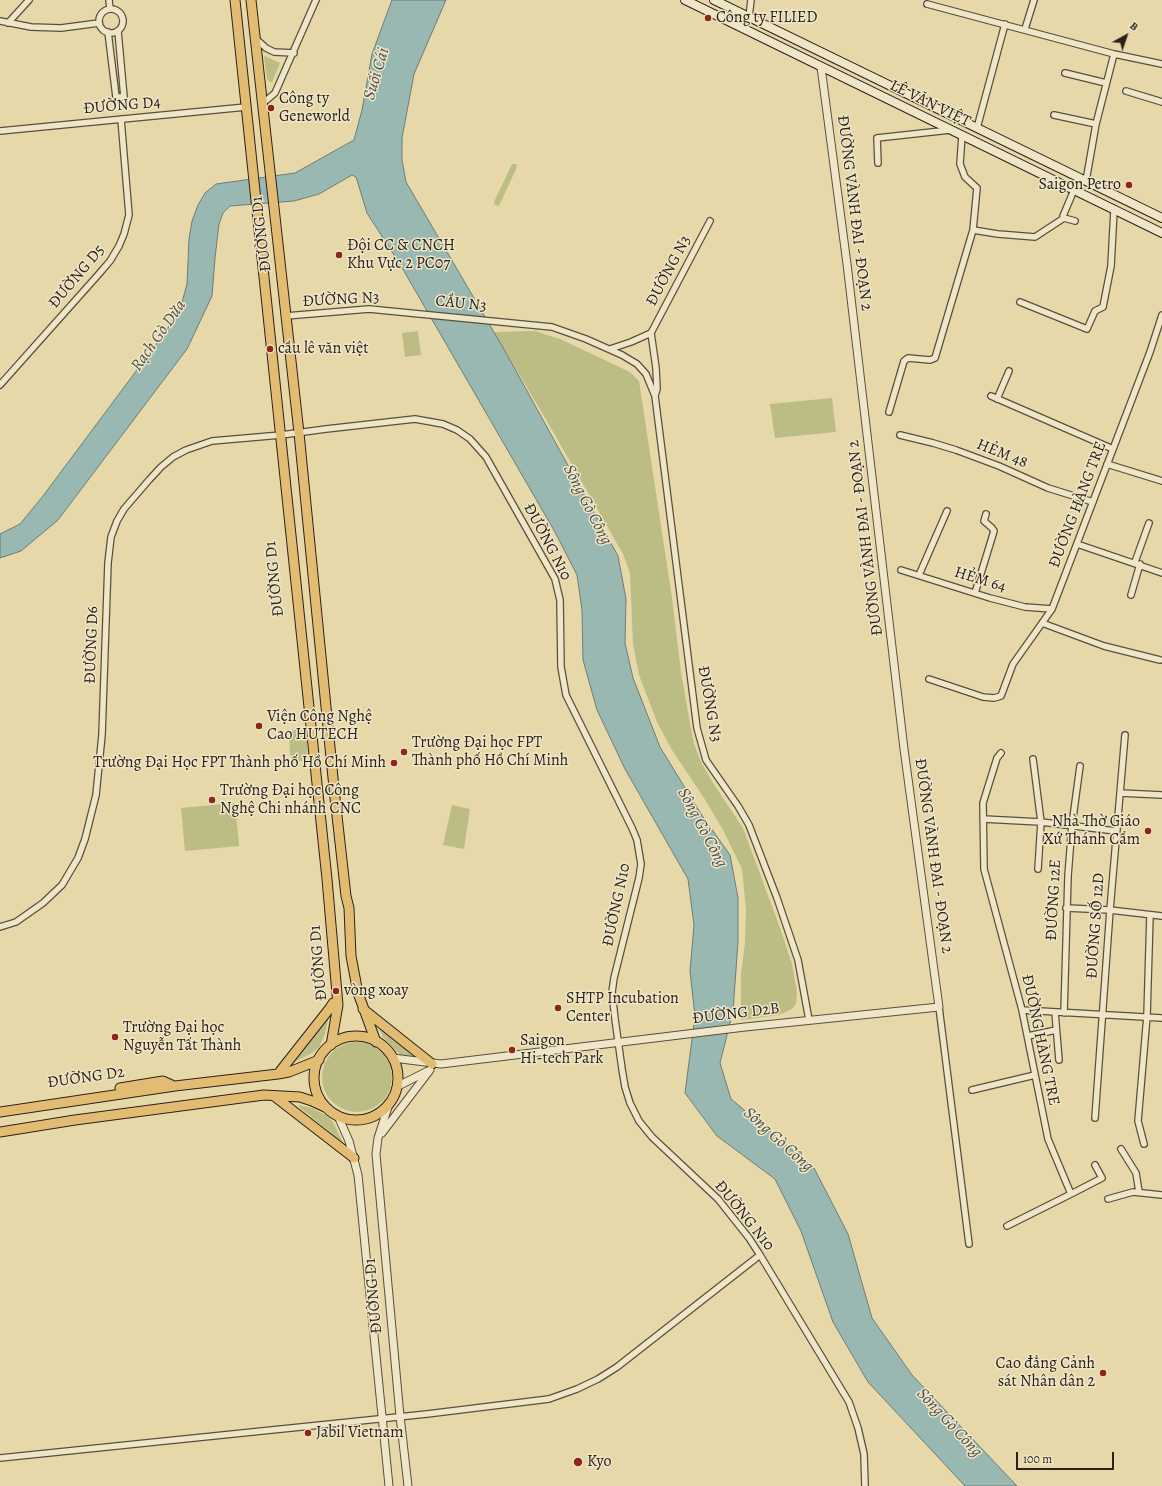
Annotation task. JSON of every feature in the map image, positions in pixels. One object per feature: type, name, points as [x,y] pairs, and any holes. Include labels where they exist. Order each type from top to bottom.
[{"type":"main road","points":[[232,0],[237,21]]},
{"type":"main road","name":"ĐƯỜNG D1","points":[[235,0],[250,141],[250,158],[257,227],[327,879],[338,1004],[331,1045]]},
{"type":"main road","name":"ĐƯỜNG D1","points":[[251,0],[299,433],[322,676],[349,908],[351,956],[362,1008],[376,1042]]},
{"type":"main road","points":[[253,18],[254,0]]},
{"type":"main road","name":"LÊ VĂN VIỆT","points":[[685,0],[1162,233]]},
{"type":"main road","name":"LÊ VĂN VIỆT","points":[[714,0],[1162,218]]},
{"type":"main road","points":[[748,31],[749,17]]},
{"type":"main road","points":[[306,677],[322,676]]},
{"type":"main road","name":"ĐƯỜNG D1","points":[[327,879],[323,889],[333,1002],[336,1014]]},
{"type":"main road","points":[[278,1074],[330,1008],[333,1002]]},
{"type":"main road","points":[[362,1008],[434,1066]]},
{"type":"main road","points":[[0,1132],[138,1111],[264,1095],[300,1097],[327,1108],[338,1116],[349,1120],[366,1119],[381,1112],[390,1104],[395,1096],[398,1086],[397,1072],[393,1058],[386,1049],[365,1037],[353,1036],[342,1039],[324,1051],[315,1072],[315,1085],[319,1097],[327,1108]]},
{"type":"main road","name":"ĐƯỜNG D2","points":[[0,1112],[175,1086],[278,1074],[289,1072],[319,1060]]},
{"type":"main road","name":"ĐƯỜNG D2","points":[[0,1106],[163,1081],[175,1086]]},
{"type":"main road","points":[[274,1096],[354,1158]]},
{"type":"main road","points":[[0,1139],[81,1125],[90,1118]]},
{"type":"street","points":[[8,23],[29,0]]},
{"type":"street","points":[[109,0],[110,9]]},
{"type":"street","points":[[262,104],[274,93],[294,53],[316,0]]},
{"type":"street","points":[[749,17],[751,0]]},
{"type":"street","points":[[1025,29],[1034,0]]},
{"type":"street","points":[[927,4],[1114,54],[1162,64]]},
{"type":"street","points":[[108,32],[116,97],[124,96],[118,31],[122,26],[122,16],[117,11],[110,9],[102,13],[99,23],[102,29],[108,32],[118,31]]},
{"type":"street","points":[[0,21],[31,27],[61,28],[99,23]]},
{"type":"street","points":[[977,128],[1005,24]]},
{"type":"street","points":[[255,38],[266,48],[274,52],[294,53]]},
{"type":"street","points":[[1086,181],[1096,124],[1114,54]]},
{"type":"street","name":"ĐƯỜNG VÀNH ĐAI - ĐOẠN 2","points":[[821,66],[847,264],[904,749],[939,1007]]},
{"type":"street","points":[[1065,73],[1106,83]]},
{"type":"street","points":[[1126,91],[1162,102]]},
{"type":"street","name":"ĐƯỜNG D4","points":[[0,131],[246,106]]},
{"type":"street","points":[[1054,115],[1096,124]]},
{"type":"street","name":"ĐƯỜNG D5","points":[[0,385],[110,261],[119,246],[129,215],[121,119]]},
{"type":"street","points":[[878,163],[877,138],[951,130]]},
{"type":"street","points":[[890,412],[904,361],[908,358],[930,360],[935,358],[973,230],[977,188],[965,177],[960,164],[962,135]]},
{"type":"street","points":[[1064,218],[1064,212],[1074,190]]},
{"type":"street","points":[[1020,302],[1087,329],[1095,311],[1103,307],[1111,266],[1114,210]]},
{"type":"street","points":[[973,230],[1035,237],[1064,218],[1075,221]]},
{"type":"street","name":"ĐƯỜNG N3","points":[[655,396],[657,389],[656,368],[651,333],[710,222]]},
{"type":"street","name":"ĐƯỜNG N3","points":[[286,316],[369,309],[421,313]]},
{"type":"street","name":"CẦU N3","points":[[421,313],[498,321]]},
{"type":"street","name":"ĐƯỜNG HÀNG TRE","points":[[929,679],[983,697],[994,698],[1001,696],[1012,664],[1052,609],[1108,464],[1162,316]]},
{"type":"street","name":"ĐƯỜNG N3","points":[[498,321],[552,327],[610,349],[637,364],[646,374],[655,396],[697,728],[706,760],[738,806],[749,825],[798,960],[809,1020]]},
{"type":"street","points":[[610,349],[651,333]]},
{"type":"street","points":[[1009,371],[994,398],[1113,448]]},
{"type":"street","name":"ĐƯỜNG N10","points":[[280,436],[415,419],[443,424],[457,430],[470,439],[486,457],[555,579],[560,600],[561,667],[566,695],[632,828],[640,851],[640,878],[614,978],[612,992],[625,1087],[630,1103],[640,1121],[652,1137],[718,1199],[749,1238],[760,1255],[849,1402],[858,1428],[864,1454],[865,1486]]},
{"type":"street","name":"HẺM 48","points":[[900,435],[956,450],[999,466],[1048,488],[1093,502]]},
{"type":"street","name":"ĐƯỜNG D6","points":[[0,927],[16,922],[43,903],[62,885],[78,858],[87,833],[96,795],[102,735],[108,563],[111,537],[117,521],[134,496],[161,467],[186,450],[212,441],[280,436]]},
{"type":"street","points":[[1108,464],[1162,481]]},
{"type":"street","points":[[919,575],[947,511]]},
{"type":"street","points":[[975,593],[994,531],[984,521],[986,514]]},
{"type":"street","points":[[1131,595],[1149,523]]},
{"type":"street","points":[[1077,544],[1138,563],[1162,573]]},
{"type":"street","name":"HẺM 64","points":[[900,570],[1025,607],[1052,609]]},
{"type":"street","points":[[1042,623],[1104,646],[1160,660]]},
{"type":"street","name":"ĐƯỜNG SỐ 12D","points":[[1095,1118],[1116,831],[1125,735]]},
{"type":"street","name":"ĐƯỜNG HÀNG TRE","points":[[1001,753],[997,758],[982,803],[984,869],[1022,1010],[1048,1139],[1071,1194]]},
{"type":"street","points":[[1033,759],[1041,822],[1038,869]]},
{"type":"street","name":"ĐƯỜNG 12E","points":[[1064,1013],[1066,908],[1072,825],[1080,766]]},
{"type":"street","points":[[1120,793],[1162,795]]},
{"type":"street","points":[[983,819],[1041,822],[1116,831]]},
{"type":"street","points":[[1066,908],[1110,910],[1162,916]]},
{"type":"street","points":[[1144,1144],[1138,1121],[1147,1016],[1150,915]]},
{"type":"street","points":[[939,1007],[969,1244]]},
{"type":"street","name":"ĐƯỜNG D2B","points":[[393,1058],[434,1066],[745,1026],[939,1007]]},
{"type":"street","points":[[1022,1010],[1162,1018]]},
{"type":"street","points":[[1055,1012],[1058,1060]]},
{"type":"street","points":[[1028,1036],[1056,1030]]},
{"type":"street","points":[[378,1138],[434,1066]]},
{"type":"street","name":"ĐƯỜNG D2B","points":[[398,1086],[434,1066]]},
{"type":"street","points":[[972,1090],[1035,1075]]},
{"type":"street","name":"ĐƯỜNG D1","points":[[390,1104],[378,1138],[376,1154],[400,1416],[408,1486]]},
{"type":"street","name":"ĐƯỜNG D1","points":[[338,1116],[350,1141],[358,1175],[388,1486]]},
{"type":"street","points":[[1121,1149],[1136,1173],[1139,1192]]},
{"type":"street","points":[[1007,1226],[1102,1178],[1095,1165]]},
{"type":"street","points":[[1108,1199],[1132,1192],[1162,1195]]},
{"type":"street","points":[[0,1458],[548,1399],[577,1389],[598,1379],[617,1367],[760,1255]]},
{"type":"green space","points":[[265,56],[280,63],[272,82],[267,79]]},
{"type":"green space","points":[[512,164],[516,164],[517,167],[499,206],[495,205],[494,202]]},
{"type":"green space","points":[[418,331],[421,355],[405,357],[402,333]]},
{"type":"green space","points":[[535,331],[560,339],[630,372],[639,381],[672,598],[681,672],[694,744],[702,764],[713,783],[743,828],[792,964],[797,992],[796,1004],[792,1009],[778,1015],[741,1020],[741,974],[745,943],[746,910],[742,869],[723,830],[672,750],[657,722],[639,675],[633,644],[630,573],[623,554],[494,332]]},
{"type":"green space","points":[[832,398],[836,432],[775,438],[770,404]]},
{"type":"green space","points":[[300,729],[306,736],[308,756],[303,761],[292,759],[290,754],[289,734],[291,731]]},
{"type":"green space","points":[[235,803],[239,846],[185,851],[181,808]]},
{"type":"green space","points":[[452,805],[470,809],[464,849],[443,845]]},
{"type":"green space","points":[[329,1016],[325,1034],[319,1047],[312,1053],[290,1064]]},
{"type":"green space","points":[[376,1022],[423,1060],[402,1056],[383,1037]]},
{"type":"green space","points":[[357,1042],[370,1045],[382,1052],[389,1064],[392,1077],[389,1090],[382,1102],[370,1109],[357,1112],[344,1109],[332,1102],[325,1090],[322,1077],[325,1064],[332,1052],[344,1045]]},
{"type":"green space","points":[[297,1105],[312,1108],[327,1116],[333,1122],[343,1143]]},
{"type":"water","points":[[392,0],[446,0],[414,74],[402,138],[402,160],[406,182],[505,351],[618,556],[626,599],[625,643],[633,678],[660,747],[701,814],[730,855],[738,898],[738,942],[733,1011],[720,1063],[731,1099],[814,1168],[848,1234],[872,1318],[912,1375],[1017,1486],[965,1486],[868,1382],[833,1322],[801,1231],[775,1179],[717,1136],[685,1093],[695,1016],[690,971],[694,925],[688,879],[625,769],[597,710],[583,660],[582,610],[577,575],[555,532],[401,266],[367,213],[356,177],[352,175],[319,194],[294,201],[230,206],[223,213],[219,224],[212,296],[187,349],[58,520],[21,551],[0,558],[0,534],[20,524],[43,496],[166,331],[181,306],[187,284],[189,239],[192,221],[198,205],[205,193],[216,184],[295,173],[354,140],[362,110],[372,54]]},
{"type":"place","name":"Công ty FILIED","points":[[708,18]]},
{"type":"place","name":"Công ty Geneworld","points":[[271,108]]},
{"type":"place","name":"Saigon Petro","points":[[1129,185]]},
{"type":"place","name":"Đội CC & CNCH Khu Vực 2 PC07","points":[[339,255]]},
{"type":"place","name":"cầu lê văn việt","points":[[270,349]]},
{"type":"place","name":"Viện Công Nghệ Cao HUTECH","points":[[259,726]]},
{"type":"place","name":"Trường Đại học FPT Thành phố Hồ Chí Minh","points":[[404,752]]},
{"type":"place","name":"Trường Đại Học FPT Thành phố Hồ Chí Minh","points":[[394,763]]},
{"type":"place","name":"Trường Đại học Công Nghệ Chi nhánh CNC","points":[[212,800]]},
{"type":"place","name":"Nhà Thờ Giáo Xứ Thánh Cẩm","points":[[1148,831]]},
{"type":"place","name":"vòng xoay","points":[[336,991]]},
{"type":"place","name":"SHTP Incubation Center","points":[[558,1008]]},
{"type":"place","name":"Trường Đại học Nguyễn Tất Thành","points":[[115,1037]]},
{"type":"place","name":"Saigon Hi-tech Park","points":[[512,1050]]},
{"type":"place","name":"Cao đẳng Cảnh sát Nhân dân 2","points":[[1103,1373]]},
{"type":"place","name":"Jabil Vietnam","points":[[308,1433]]},
{"type":"place","name":"Kyo","points":[[578,1462]]},
{"type":"water label","name":"Suối Cái","points":[[377,74]]},
{"type":"water label","name":"Rạch Gò Dừa","points":[[159,336]]},
{"type":"water label","name":"Sông Gò Công","points":[[587,505]]},
{"type":"water label","name":"Sông Gò Công","points":[[702,828]]},
{"type":"water label","name":"Sông Gò Công","points":[[778,1140]]},
{"type":"water label","name":"Sông Gò Công","points":[[949,1423]]}]
